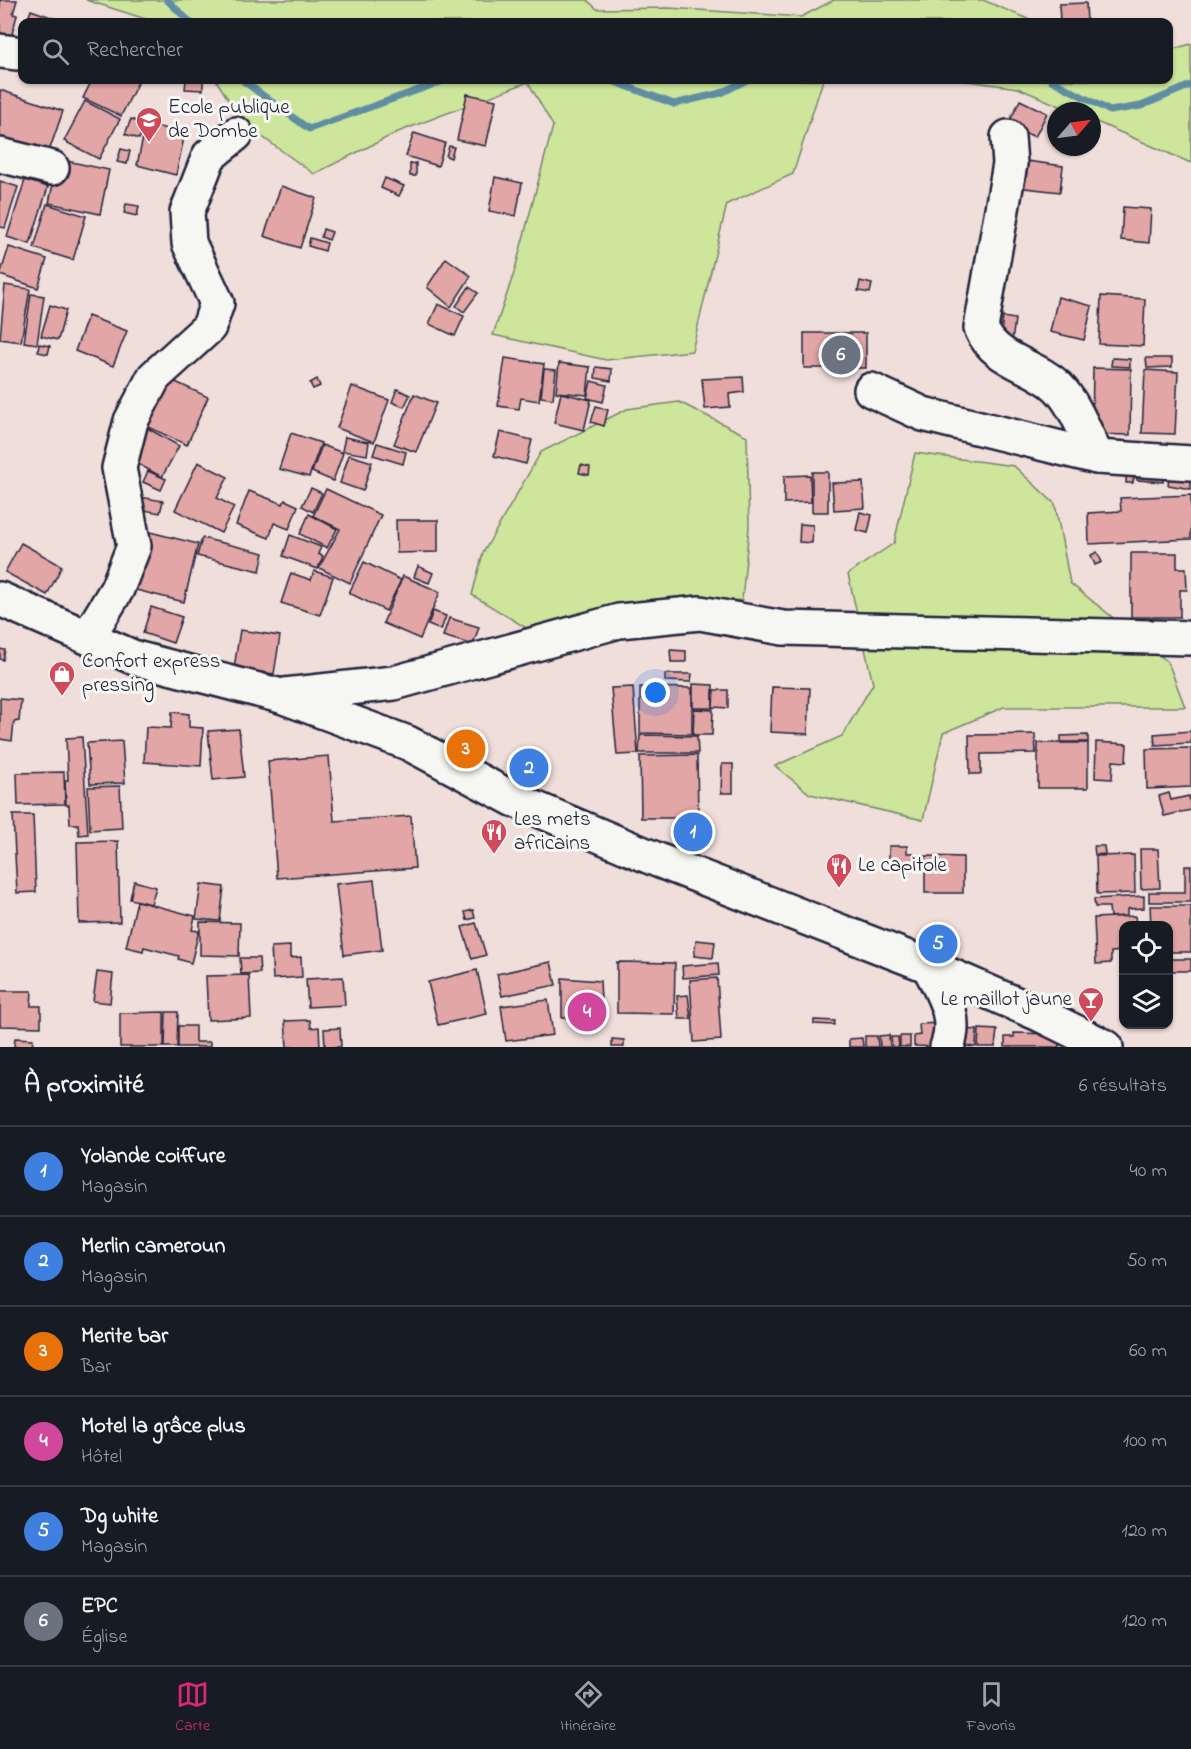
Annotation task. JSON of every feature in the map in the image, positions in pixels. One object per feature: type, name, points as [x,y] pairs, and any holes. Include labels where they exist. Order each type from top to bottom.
[{"type":"street","points":[[88,637],[117,589],[134,546],[119,468],[131,421],[154,377],[209,327],[217,303],[189,243],[187,212],[209,156],[236,134]]},
{"type":"street","points":[[1008,137],[1010,164],[981,328],[986,340],[998,351],[1056,386],[1097,457]]},
{"type":"street","points":[[0,155],[52,168]]},
{"type":"street","points":[[871,390],[923,414],[1097,457],[1191,463]]},
{"type":"street","points":[[0,599],[135,658],[281,696],[408,743],[513,799],[660,861],[929,966],[1039,1014],[1106,1047]]},
{"type":"street","points":[[281,696],[394,683],[619,621],[700,613],[783,628],[1191,638]]},
{"type":"street","points":[[929,966],[948,1006],[952,1024],[947,1047]]},
{"type":"green space","points":[[86,0],[587,0],[597,9],[669,8],[801,17],[834,0],[983,0],[1026,18],[142,18]]},
{"type":"green space","points":[[1191,44],[1191,163],[1101,124],[1101,102],[1050,102],[1018,88],[989,84],[1173,84],[1173,49]]},
{"type":"green space","points":[[219,84],[523,84],[398,132],[314,174],[243,123]]},
{"type":"green space","points":[[529,84],[822,84],[793,174],[727,204],[692,351],[606,360],[493,335],[514,273],[553,126]]},
{"type":"green space","points":[[679,402],[747,436],[749,527],[742,600],[638,603],[536,634],[472,595],[483,553],[541,452],[627,409]]},
{"type":"green space","points":[[915,453],[1014,466],[1055,504],[1070,583],[1168,662],[1185,707],[1004,707],[943,733],[923,820],[810,794],[775,766],[842,736],[873,684],[848,574],[894,543]]},
{"type":"building","points":[[0,0],[17,0],[13,14],[17,15],[11,38],[0,35]]},
{"type":"building","points":[[1086,3],[1087,18],[1060,18],[1059,4]]},
{"type":"building","points":[[31,10],[54,18],[28,18]]},
{"type":"building","points":[[90,84],[137,84],[121,116],[83,98]]},
{"type":"building","points":[[186,84],[203,84],[203,90],[185,89]]},
{"type":"building","points":[[0,90],[63,111],[46,160],[0,144]]},
{"type":"building","points":[[467,94],[496,100],[486,146],[457,140]]},
{"type":"building","points":[[1020,100],[1047,113],[1035,137],[1008,125]]},
{"type":"building","points":[[85,101],[120,119],[99,159],[64,141]]},
{"type":"building","points":[[131,119],[145,125],[139,139],[125,134]]},
{"type":"building","points":[[146,124],[185,133],[176,175],[137,165]]},
{"type":"building","points":[[414,133],[445,143],[438,166],[406,156]]},
{"type":"building","points":[[449,146],[454,147],[451,158],[446,156]]},
{"type":"building","points":[[121,149],[130,151],[127,164],[117,162]]},
{"type":"building","points":[[58,159],[109,170],[100,214],[49,203]]},
{"type":"building","points":[[1019,160],[1063,166],[1060,192],[1016,187]]},
{"type":"building","points":[[416,163],[416,176],[410,176],[410,164]]},
{"type":"building","points":[[495,177],[522,183],[516,216],[489,211]]},
{"type":"building","points":[[385,178],[404,186],[399,196],[381,188]]},
{"type":"building","points":[[25,180],[48,187],[30,244],[7,237]]},
{"type":"building","points":[[0,181],[18,187],[5,228],[0,227]]},
{"type":"building","points":[[281,186],[316,198],[300,248],[264,236]]},
{"type":"building","points":[[47,204],[86,216],[73,260],[34,248]]},
{"type":"building","points":[[126,204],[139,206],[137,216],[124,213]]},
{"type":"building","points":[[1123,207],[1151,209],[1149,243],[1121,240]]},
{"type":"building","points":[[323,229],[332,232],[329,240],[321,237]]},
{"type":"building","points":[[310,238],[327,243],[325,251],[308,246]]},
{"type":"building","points":[[9,247],[47,259],[38,288],[0,275]]},
{"type":"building","points":[[446,258],[471,276],[451,307],[427,287]]},
{"type":"building","points":[[860,281],[872,284],[870,293],[858,291]]},
{"type":"building","points":[[5,285],[30,289],[21,342],[0,339]]},
{"type":"building","points":[[469,287],[478,293],[464,312],[456,306]]},
{"type":"building","points":[[31,294],[44,296],[37,344],[24,342]]},
{"type":"building","points":[[1101,296],[1145,299],[1143,346],[1099,344]]},
{"type":"building","points":[[1058,297],[1092,306],[1084,340],[1050,332]]},
{"type":"building","points":[[438,304],[464,316],[455,336],[429,324]]},
{"type":"building","points":[[50,305],[66,310],[58,340],[41,336]]},
{"type":"building","points":[[88,316],[127,331],[113,366],[75,351]]},
{"type":"building","points":[[1003,317],[1015,319],[1012,342],[1000,340]]},
{"type":"building","points":[[804,333],[866,333],[866,368],[804,368]]},
{"type":"building","points":[[39,344],[50,346],[48,354],[38,352]]},
{"type":"building","points":[[505,358],[544,364],[539,401],[521,398],[519,409],[498,406]]},
{"type":"building","points":[[1112,358],[1130,359],[1130,367],[1111,366]]},
{"type":"building","points":[[1146,358],[1172,358],[1172,367],[1147,368]]},
{"type":"building","points":[[559,363],[590,367],[587,395],[556,392]]},
{"type":"building","points":[[596,367],[612,369],[611,381],[595,378]]},
{"type":"building","points":[[1093,368],[1131,369],[1130,435],[1092,434]]},
{"type":"building","points":[[544,369],[556,370],[553,399],[541,397]]},
{"type":"building","points":[[1145,370],[1178,372],[1175,434],[1142,433]]},
{"type":"building","points":[[743,377],[744,392],[729,394],[730,407],[705,409],[702,379]]},
{"type":"building","points":[[167,378],[208,397],[187,445],[146,426]]},
{"type":"building","points":[[317,379],[320,386],[313,389],[310,383]]},
{"type":"building","points":[[591,381],[607,385],[603,402],[587,398]]},
{"type":"building","points":[[352,386],[389,400],[374,442],[337,428]]},
{"type":"building","points":[[397,389],[410,395],[404,407],[392,402]]},
{"type":"building","points":[[561,393],[591,400],[584,430],[554,423]]},
{"type":"building","points":[[414,394],[436,403],[416,452],[394,444]]},
{"type":"building","points":[[596,406],[608,410],[604,426],[591,422]]},
{"type":"building","points":[[142,425],[179,446],[162,477],[125,457]]},
{"type":"building","points":[[500,432],[532,440],[526,464],[494,456]]},
{"type":"building","points":[[291,433],[321,443],[309,477],[279,469]]},
{"type":"building","points":[[345,437],[369,442],[367,455],[342,451]]},
{"type":"building","points":[[377,443],[406,452],[403,464],[373,455]]},
{"type":"building","points":[[322,445],[343,453],[333,481],[312,472]]},
{"type":"building","points":[[349,455],[372,462],[363,491],[340,483]]},
{"type":"building","points":[[198,462],[228,477],[217,498],[234,507],[221,533],[175,510]]},
{"type":"building","points":[[581,465],[590,467],[589,475],[579,473]]},
{"type":"building","points":[[1138,465],[1164,467],[1163,482],[1137,480]]},
{"type":"building","points":[[1170,469],[1191,472],[1191,489],[1168,485]]},
{"type":"building","points":[[148,471],[166,479],[161,490],[143,482]]},
{"type":"building","points":[[812,472],[828,472],[828,512],[812,512]]},
{"type":"building","points":[[1126,473],[1134,474],[1133,483],[1126,483]]},
{"type":"building","points":[[810,475],[811,502],[784,503],[784,476]]},
{"type":"building","points":[[863,482],[865,508],[834,510],[832,483]]},
{"type":"building","points":[[311,488],[322,493],[313,512],[302,506]]},
{"type":"building","points":[[326,489],[381,515],[350,583],[319,568],[340,529],[313,516]]},
{"type":"building","points":[[249,491],[283,504],[285,500],[298,506],[289,529],[274,523],[269,538],[236,525]]},
{"type":"building","points":[[1191,495],[1191,539],[1089,544],[1088,513],[1121,511],[1120,498]]},
{"type":"building","points":[[140,497],[163,501],[160,513],[138,509]]},
{"type":"building","points":[[860,512],[872,515],[868,533],[856,530]]},
{"type":"building","points":[[309,514],[337,529],[327,548],[300,534]]},
{"type":"building","points":[[396,520],[438,520],[438,552],[397,553]]},
{"type":"building","points":[[800,524],[813,525],[812,543],[799,542]]},
{"type":"building","points":[[150,532],[198,544],[184,602],[136,590]]},
{"type":"building","points":[[290,535],[321,547],[318,554],[323,556],[318,569],[283,556]]},
{"type":"building","points":[[202,538],[264,553],[260,571],[197,556]]},
{"type":"building","points":[[21,543],[62,566],[47,595],[5,572]]},
{"type":"building","points":[[1097,552],[1102,562],[1095,565],[1091,555]]},
{"type":"building","points":[[1131,553],[1177,553],[1177,568],[1186,568],[1187,590],[1180,590],[1180,617],[1131,617]]},
{"type":"building","points":[[364,562],[401,580],[386,611],[349,593]]},
{"type":"building","points":[[418,566],[433,573],[429,583],[414,577]]},
{"type":"building","points":[[314,571],[333,577],[320,615],[281,603],[291,573],[311,580]]},
{"type":"building","points":[[403,576],[440,592],[420,639],[383,623]]},
{"type":"building","points":[[151,607],[182,617],[173,643],[143,633]]},
{"type":"building","points":[[433,611],[446,616],[441,630],[428,625]]},
{"type":"building","points":[[449,618],[479,627],[473,645],[443,636]]},
{"type":"building","points":[[240,630],[280,636],[274,674],[234,668]]},
{"type":"building","points":[[0,649],[5,650],[3,660],[0,659]]},
{"type":"building","points":[[670,650],[686,651],[686,662],[671,662]]},
{"type":"building","points":[[665,674],[692,674],[691,682],[665,681]]},
{"type":"building","points":[[693,684],[713,685],[713,708],[693,708]]},
{"type":"building","points":[[633,687],[638,754],[617,755],[611,688]]},
{"type":"building","points":[[640,687],[692,688],[692,734],[640,733]]},
{"type":"building","points":[[772,687],[810,688],[808,734],[770,732]]},
{"type":"building","points":[[714,690],[728,690],[728,708],[713,707]]},
{"type":"building","points":[[0,698],[21,700],[19,721],[14,722],[12,741],[0,739]]},
{"type":"building","points":[[694,709],[713,710],[712,735],[693,735]]},
{"type":"building","points":[[172,712],[189,714],[189,727],[203,728],[201,766],[144,762],[146,727],[171,728]]},
{"type":"building","points":[[239,729],[244,777],[213,780],[208,731]]},
{"type":"building","points":[[1191,731],[1191,743],[1155,745],[1154,734]]},
{"type":"building","points":[[1035,734],[1036,753],[981,754],[981,774],[970,774],[969,735]]},
{"type":"building","points":[[640,735],[697,736],[698,753],[639,753]]},
{"type":"building","points":[[1088,735],[1088,742],[1061,742],[1061,736]]},
{"type":"building","points":[[82,737],[88,834],[79,835],[78,824],[70,824],[69,805],[66,805],[65,780],[68,780],[66,738]]},
{"type":"building","points":[[122,741],[125,783],[90,784],[87,743]]},
{"type":"building","points":[[1096,742],[1127,744],[1126,762],[1113,761],[1112,779],[1095,778]]},
{"type":"building","points":[[1038,743],[1088,743],[1088,788],[1038,788]]},
{"type":"building","points":[[1191,748],[1191,787],[1147,789],[1146,749]]},
{"type":"building","points":[[697,755],[698,818],[641,818],[640,756]]},
{"type":"building","points":[[329,756],[334,821],[411,816],[415,868],[277,878],[268,761]]},
{"type":"building","points":[[722,764],[733,764],[733,793],[721,793]]},
{"type":"building","points":[[64,772],[65,804],[18,805],[17,773]]},
{"type":"building","points":[[120,786],[122,828],[90,830],[88,787]]},
{"type":"building","points":[[1169,793],[1171,800],[1189,796],[1191,810],[1164,816],[1159,796]]},
{"type":"building","points":[[13,815],[33,815],[36,892],[17,893]]},
{"type":"building","points":[[118,841],[120,922],[79,923],[77,842]]},
{"type":"building","points":[[889,846],[907,846],[907,853],[914,853],[914,869],[889,869]]},
{"type":"building","points":[[1094,846],[1104,846],[1105,854],[1095,855]]},
{"type":"building","points":[[1140,849],[1158,849],[1160,888],[1141,889]]},
{"type":"building","points":[[1134,855],[1135,893],[1097,894],[1096,856]]},
{"type":"building","points":[[925,856],[963,857],[963,893],[925,893]]},
{"type":"building","points":[[1185,866],[1191,866],[1191,902],[1149,902],[1149,892],[1185,892]]},
{"type":"building","points":[[374,880],[382,950],[344,955],[336,884]]},
{"type":"building","points":[[134,881],[156,887],[151,904],[130,899]]},
{"type":"building","points":[[201,884],[224,887],[220,921],[196,919]]},
{"type":"building","points":[[1144,896],[1144,908],[1127,909],[1127,916],[1110,917],[1109,907],[1095,907],[1094,899]]},
{"type":"building","points":[[137,901],[195,916],[192,930],[199,931],[191,963],[178,959],[179,956],[144,947],[143,951],[126,947]]},
{"type":"building","points":[[1150,906],[1191,906],[1191,952],[1173,952],[1173,921],[1151,921]]},
{"type":"building","points":[[473,910],[475,918],[467,920],[465,912]]},
{"type":"building","points":[[1135,916],[1136,921],[1119,921],[1119,951],[1111,952],[1111,963],[1096,964],[1094,918]]},
{"type":"building","points":[[200,922],[240,923],[239,956],[200,955]]},
{"type":"building","points":[[476,923],[486,955],[472,959],[462,927]]},
{"type":"building","points":[[696,940],[715,942],[713,958],[694,956]]},
{"type":"building","points":[[290,946],[290,958],[301,957],[302,977],[273,979],[271,947]]},
{"type":"building","points":[[240,958],[259,958],[260,973],[241,974]]},
{"type":"building","points":[[1173,959],[1191,959],[1191,971],[1173,971]]},
{"type":"building","points":[[551,962],[556,985],[502,996],[497,974]]},
{"type":"building","points":[[617,962],[675,963],[674,1014],[617,1013]]},
{"type":"building","points":[[718,963],[719,975],[683,978],[682,966]]},
{"type":"building","points":[[477,970],[487,1014],[438,1025],[428,982]]},
{"type":"building","points":[[97,972],[113,974],[110,1003],[93,1001]]},
{"type":"building","points":[[249,975],[251,1018],[208,1020],[206,976]]},
{"type":"building","points":[[343,977],[345,1005],[308,1007],[306,979]]},
{"type":"building","points":[[562,978],[600,981],[602,1018],[562,1018]]},
{"type":"building","points":[[717,978],[721,1040],[694,1042],[690,980]]},
{"type":"building","points":[[0,991],[32,991],[31,1006],[41,1006],[41,1027],[0,1026]]},
{"type":"building","points":[[688,995],[691,1019],[679,1019],[677,996]]},
{"type":"building","points":[[548,1000],[553,1035],[506,1041],[501,1006]]},
{"type":"building","points":[[164,1012],[164,1047],[120,1047],[120,1013]]},
{"type":"building","points":[[166,1012],[178,1012],[177,1047],[165,1047]]},
{"type":"building","points":[[310,1020],[311,1028],[319,1027],[320,1047],[287,1047],[285,1021]]},
{"type":"building","points":[[814,1020],[835,1021],[834,1025],[814,1024]]},
{"type":"building","points":[[941,1023],[936,1047],[914,1046],[914,1036],[920,1035],[919,1024]]},
{"type":"building","points":[[178,1026],[195,1026],[195,1042],[210,1042],[210,1047],[178,1047]]},
{"type":"building","points":[[340,1028],[341,1047],[325,1047],[324,1029]]},
{"type":"building","points":[[963,1029],[977,1030],[976,1047],[962,1046]]},
{"type":"building","points":[[979,1029],[997,1030],[995,1047],[978,1047]]},
{"type":"building","points":[[1014,1033],[1059,1034],[1059,1047],[1005,1047],[1005,1037],[1014,1037]]},
{"type":"building","points":[[889,1035],[890,1047],[880,1047],[879,1036]]},
{"type":"building","points":[[865,1036],[877,1036],[878,1047],[865,1047]]},
{"type":"building","points":[[900,1036],[910,1036],[910,1047],[900,1047]]},
{"type":"building","points":[[891,1037],[898,1037],[899,1047],[892,1047]]},
{"type":"building","points":[[15,1038],[33,1039],[32,1047],[14,1047]]},
{"type":"building","points":[[862,1038],[863,1047],[849,1047],[849,1039]]},
{"type":"building","points":[[612,1039],[624,1040],[624,1047],[612,1047]]},
{"type":"waterway","points":[[167,0],[186,18]]},
{"type":"waterway","points":[[247,84],[309,129],[435,84]]},
{"type":"waterway","points":[[621,84],[674,104],[721,93],[739,84]]},
{"type":"waterway","points":[[1059,84],[1110,111],[1141,106],[1191,85]]},
{"type":"place","name":"Ecole publique de Dombe","points":[[149,143]]},
{"type":"place","name":"EPC","points":[[841,355]]},
{"type":"place","name":"Confort express pressing","points":[[62,697]]},
{"type":"place","name":"Merite bar","points":[[466,749]]},
{"type":"place","name":"Merlin cameroun","points":[[529,768]]},
{"type":"place","name":"Yolande coiffure","points":[[693,832]]},
{"type":"place","name":"Les mets africains","points":[[494,855]]},
{"type":"place","name":"Le capitole","points":[[839,889]]},
{"type":"place","name":"Dg white","points":[[938,944]]},
{"type":"place","name":"Motel la grâce plus","points":[[587,1012]]},
{"type":"place","name":"Le maillot jaune","points":[[1091,1023]]}]
